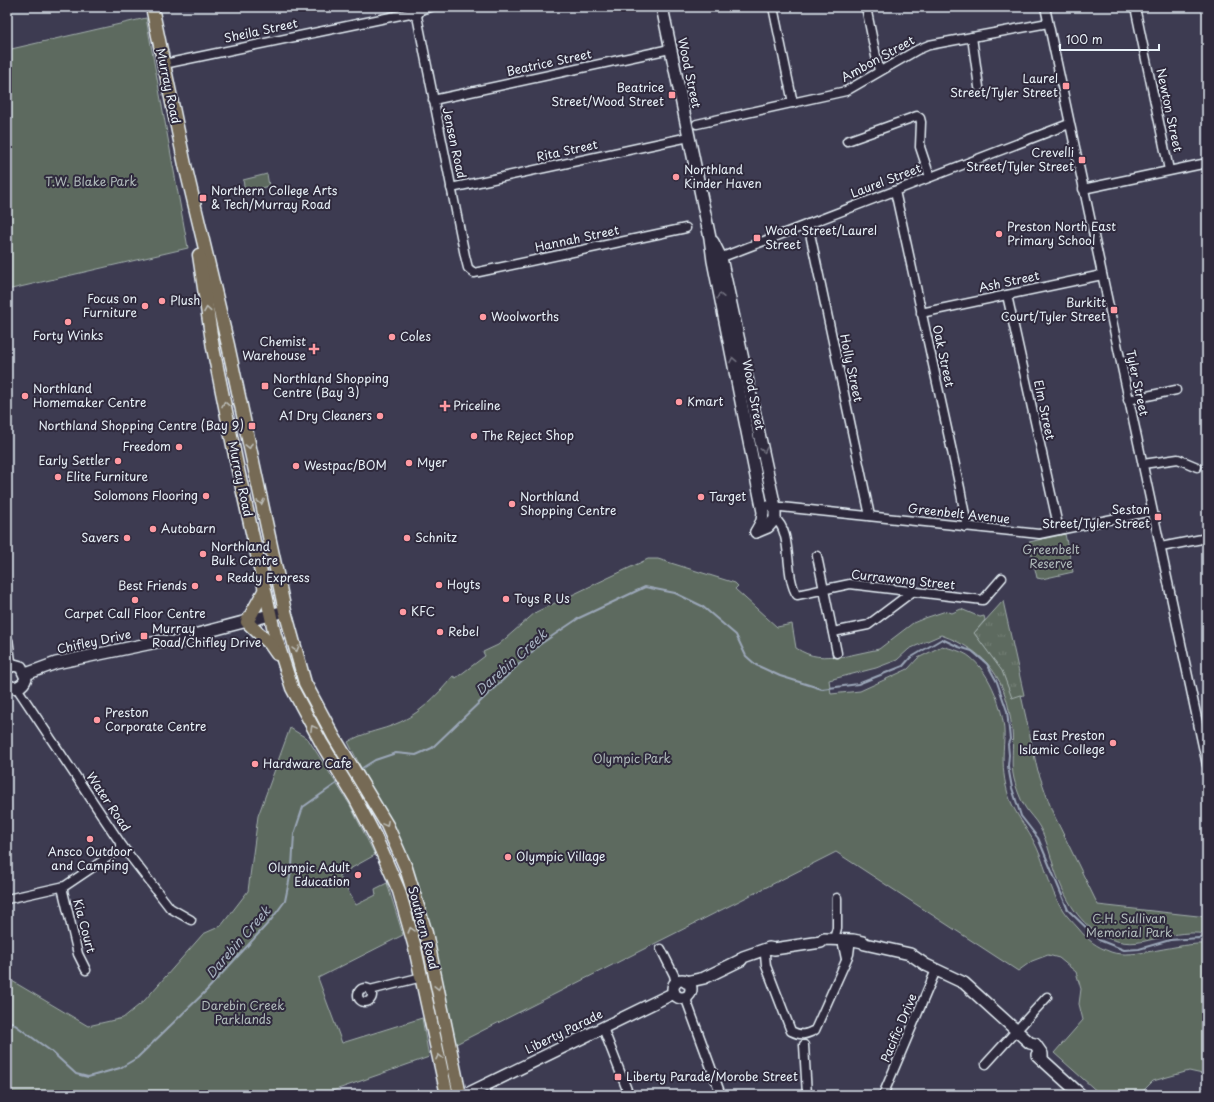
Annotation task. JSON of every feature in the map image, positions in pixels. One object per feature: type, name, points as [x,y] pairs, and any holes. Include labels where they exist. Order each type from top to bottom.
[{"type":"main road","name":"Murray Road","points":[[152,7],[184,165],[213,348],[270,616],[292,688],[322,744],[343,779]]},
{"type":"main road","name":"Murray Road","points":[[184,165],[228,345],[285,611],[305,683],[344,755],[355,772]]},
{"type":"main road","points":[[213,348],[228,345]]},
{"type":"main road","points":[[264,591],[247,622],[270,644],[285,667]]},
{"type":"main road","points":[[322,744],[334,737]]},
{"type":"main road","name":"Southern Road","points":[[355,772],[387,825],[406,868],[417,900],[426,933],[460,1095]]},
{"type":"main road","name":"Southern Road","points":[[343,779],[375,836],[399,891],[422,977],[447,1095]]},
{"type":"street","name":"Sheila Street","points":[[164,64],[432,7]]},
{"type":"street","name":"Wood Street","points":[[662,7],[710,238],[717,259],[768,469],[775,506],[775,519],[783,528],[795,592]]},
{"type":"street","points":[[773,7],[793,103]]},
{"type":"street","points":[[866,7],[879,71]]},
{"type":"street","name":"Tyler Street","points":[[1045,7],[1207,765]]},
{"type":"street","name":"Newton Street","points":[[1135,7],[1169,170]]},
{"type":"street","name":"Jensen Road","points":[[415,10],[468,268],[474,274]]},
{"type":"street","name":"Ambon Street","points":[[697,124],[846,91],[923,47],[1048,23]]},
{"type":"street","points":[[972,37],[979,88]]},
{"type":"street","name":"Beatrice Street","points":[[433,100],[670,49]]},
{"type":"street","points":[[847,141],[917,116],[920,118],[921,122],[919,140],[930,177]]},
{"type":"street","name":"Laurel Street","points":[[717,259],[1069,124]]},
{"type":"street","name":"Rita Street","points":[[451,188],[689,137]]},
{"type":"street","points":[[1083,189],[1207,162]]},
{"type":"street","name":"Oak Street","points":[[895,191],[960,488],[966,521],[965,527]]},
{"type":"street","name":"Holly Street","points":[[808,224],[870,516]]},
{"type":"street","name":"Hannah Street","points":[[474,274],[686,228]]},
{"type":"street","name":"Wood Street","points":[[717,259],[762,508],[762,521],[756,532],[768,526],[775,519]]},
{"type":"street","name":"Ash Street","points":[[922,313],[1102,275]]},
{"type":"street","name":"Elm Street","points":[[1007,295],[1059,530]]},
{"type":"street","points":[[1128,400],[1176,390]]},
{"type":"street","points":[[1143,464],[1178,459],[1197,467]]},
{"type":"street","points":[[757,478],[761,470],[768,469]]},
{"type":"street","name":"Greenbelt Avenue","points":[[762,508],[775,506],[1039,534],[1152,511]]},
{"type":"street","points":[[762,508],[775,519]]},
{"type":"street","points":[[1161,547],[1207,538]]},
{"type":"street","points":[[817,556],[837,653]]},
{"type":"street","name":"Currawong Street","points":[[795,592],[802,596],[850,584],[983,600],[1002,578]]},
{"type":"street","points":[[833,632],[868,625],[912,592]]},
{"type":"street","name":"Chifley Drive","points":[[26,674],[56,663],[169,640],[177,643],[187,641],[190,636],[285,611]]},
{"type":"street","points":[[7,642],[9,667],[21,667],[26,674],[25,682],[12,686]]},
{"type":"street","name":"Water Road","points":[[12,686],[124,847],[170,908],[191,920]]},
{"type":"street","points":[[7,899],[62,887],[124,847]]},
{"type":"street","name":"Kia Court","points":[[62,887],[78,954],[86,970]]},
{"type":"street","points":[[764,955],[791,1030],[798,1034],[805,1035],[815,1030],[849,954],[840,941],[837,898]]},
{"type":"street","name":"Liberty Parade","points":[[465,1095],[741,960],[743,957],[764,955],[821,942],[824,939],[860,941],[865,944],[906,952],[936,970],[968,986],[1016,1031],[1030,1043],[1035,1044],[1039,1049],[1042,1058],[1081,1095]]},
{"type":"street","points":[[661,949],[682,989],[721,1095]]},
{"type":"street","name":"Pacific Drive","points":[[883,1095],[936,970]]},
{"type":"street","points":[[370,990],[422,977]]},
{"type":"street","points":[[986,1064],[1046,997]]},
{"type":"street","points":[[604,1028],[629,1095]]},
{"type":"street","points":[[804,1045],[807,1095]]},
{"type":"green space","name":"T.W. Blake Park","points":[[146,18],[188,248],[7,290],[7,50]]},
{"type":"green space","points":[[267,174],[269,186],[245,192],[243,180]]},
{"type":"green space","name":"Greenbelt Reserve","points":[[1065,534],[1073,572],[1042,579],[1037,578],[1029,542]]},
{"type":"green space","name":"Olympic Park","points":[[648,559],[658,559],[735,583],[738,586],[735,589],[777,627],[792,624],[796,648],[812,655],[829,657],[841,655],[842,657],[879,649],[913,623],[946,611],[952,613],[961,609],[980,617],[984,616],[985,620],[974,633],[1002,671],[1012,698],[1021,695],[1037,768],[1052,811],[1098,905],[1207,917],[1207,934],[1197,933],[1173,935],[1143,942],[1131,943],[1117,941],[1106,938],[1088,926],[1074,910],[1063,891],[1056,874],[1048,846],[1042,833],[1021,800],[1017,789],[1013,773],[1012,736],[1006,696],[993,670],[972,650],[941,635],[909,649],[897,660],[876,668],[829,680],[831,694],[860,691],[908,669],[918,658],[942,646],[964,653],[977,664],[990,683],[1002,718],[1004,729],[1003,768],[1010,801],[1037,848],[1054,893],[1065,914],[1089,940],[1101,948],[1120,954],[1131,954],[1196,944],[1207,944],[1207,1075],[1189,1071],[1153,1081],[1139,1095],[1101,1095],[1054,1053],[1083,1020],[1079,1004],[1081,989],[1076,972],[1059,958],[1048,955],[1032,961],[1018,971],[836,852],[454,1045],[387,818],[348,742],[363,735],[401,722],[410,717],[426,705],[453,676],[456,678],[485,656],[483,652],[498,645],[536,612]]},
{"type":"green space","points":[[1003,601],[1024,695],[1012,699],[1002,671],[974,633]]},
{"type":"green space","name":"Darebin Creek Parklands","points":[[290,728],[308,739],[350,805],[375,855],[339,875],[356,905],[376,895],[375,889],[387,883],[403,935],[318,978],[342,1043],[422,1018],[429,1057],[321,1095],[7,1095],[7,978],[88,1026],[123,1018],[144,1001],[203,934],[221,926],[248,891],[258,816]]},
{"type":"waterway","name":"Darebin Creek","points":[[359,770],[375,760],[396,753],[416,755],[432,748],[539,645],[579,618],[645,587],[675,593],[702,606],[736,635],[746,656],[756,665],[780,676],[822,689],[858,684],[903,666],[910,658],[942,639],[972,651],[987,664],[997,682],[1007,711],[1010,739],[1008,744],[1008,766],[1012,788],[1021,816],[1038,838],[1068,910],[1099,940],[1124,950],[1139,949],[1170,940],[1199,938],[1207,939]]},
{"type":"waterway","name":"Darebin Creek","points":[[7,1019],[52,1052],[76,1074],[88,1077],[120,1068],[137,1058],[206,991],[271,920],[285,901],[292,867],[294,834],[303,807],[340,781]]},
{"type":"place","name":"Laurel Street/Tyler Street","points":[[1066,86]]},
{"type":"place","name":"Beatrice Street/Wood Street","points":[[672,95]]},
{"type":"place","name":"Crevelli Street/Tyler Street","points":[[1082,160]]},
{"type":"place","name":"Northland Kinder Haven","points":[[676,177]]},
{"type":"place","name":"Northern College Arts & Tech/Murray Road","points":[[203,198]]},
{"type":"place","name":"Preston North East Primary School","points":[[999,234]]},
{"type":"place","name":"Wood Street/Laurel Street","points":[[757,238]]},
{"type":"place","name":"Plush","points":[[162,301]]},
{"type":"place","name":"Focus on Furniture","points":[[145,306]]},
{"type":"place","name":"Burkitt Court/Tyler Street","points":[[1114,310]]},
{"type":"place","name":"Woolworths","points":[[483,317]]},
{"type":"place","name":"Forty Winks","points":[[68,322]]},
{"type":"place","name":"Coles","points":[[392,337]]},
{"type":"place","name":"Chemist Warehouse","points":[[314,349]]},
{"type":"place","name":"Northland Shopping Centre (Bay 3)","points":[[265,386]]},
{"type":"place","name":"Northland Homemaker Centre","points":[[25,396]]},
{"type":"place","name":"Kmart","points":[[679,402]]},
{"type":"place","name":"Priceline","points":[[445,406]]},
{"type":"place","name":"A1 Dry Cleaners","points":[[380,416]]},
{"type":"place","name":"Northland Shopping Centre (Bay 9)","points":[[252,426]]},
{"type":"place","name":"The Reject Shop","points":[[474,436]]},
{"type":"place","name":"Freedom","points":[[179,447]]},
{"type":"place","name":"Early Settler","points":[[118,461]]},
{"type":"place","name":"Myer","points":[[409,463]]},
{"type":"place","name":"Westpac/BOM","points":[[296,466]]},
{"type":"place","name":"Elite Furniture","points":[[58,477]]},
{"type":"place","name":"Solomons Flooring","points":[[206,496]]},
{"type":"place","name":"Target","points":[[701,497]]},
{"type":"place","name":"Northland Shopping Centre","points":[[512,504]]},
{"type":"place","name":"Seston Street/Tyler Street","points":[[1158,517]]},
{"type":"place","name":"Autobarn","points":[[153,529]]},
{"type":"place","name":"Savers","points":[[127,538]]},
{"type":"place","name":"Schnitz","points":[[407,538]]},
{"type":"place","name":"Northland Bulk Centre","points":[[203,554]]},
{"type":"place","name":"Reddy Express","points":[[219,578]]},
{"type":"place","name":"Hoyts","points":[[439,585]]},
{"type":"place","name":"Best Friends","points":[[195,586]]},
{"type":"place","name":"Toys R Us","points":[[506,599]]},
{"type":"place","name":"Carpet Call Floor Centre","points":[[135,600]]},
{"type":"place","name":"KFC","points":[[403,612]]},
{"type":"place","name":"Rebel","points":[[440,632]]},
{"type":"place","name":"Murray Road/Chifley Drive","points":[[144,636]]},
{"type":"place","name":"Preston Corporate Centre","points":[[97,720]]},
{"type":"place","name":"East Preston Islamic College","points":[[1113,743]]},
{"type":"place","name":"Hardware Cafe","points":[[255,764]]},
{"type":"place","name":"Ansco Outdoor and Camping","points":[[90,839]]},
{"type":"place","name":"Olympic Village","points":[[508,857]]},
{"type":"place","name":"Olympic Adult Education","points":[[358,875]]},
{"type":"place","name":"Liberty Parade/Morobe Street","points":[[618,1077]]},
{"type":"park label","name":"C.H. Sullivan Memorial Park","points":[[1129,926]]}]
